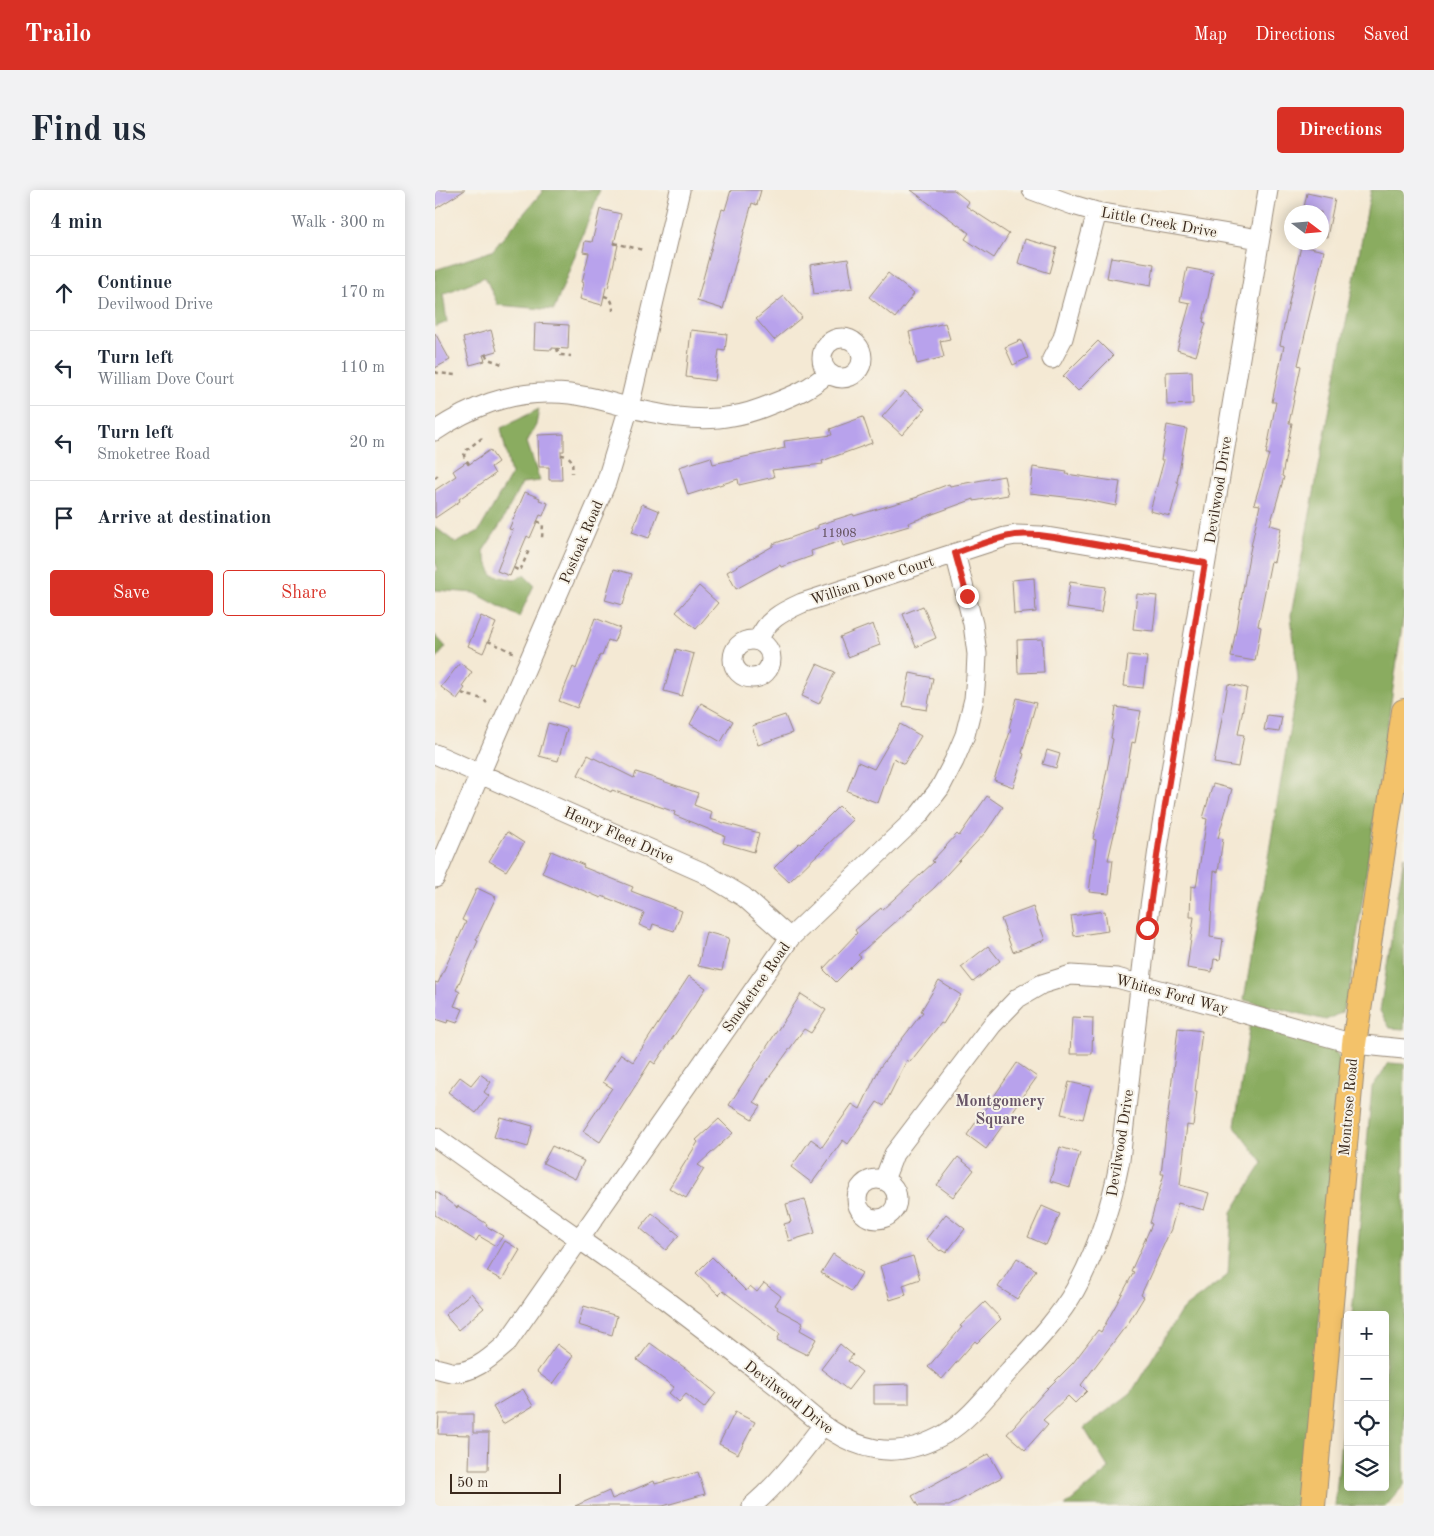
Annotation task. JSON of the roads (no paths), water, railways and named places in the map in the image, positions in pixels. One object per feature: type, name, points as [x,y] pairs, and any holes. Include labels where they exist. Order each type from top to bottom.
[{"type":"main road","name":"Montrose Road","points":[[1313,1506],[1354,1044],[1404,711]]},
{"type":"street","name":"Postoak Road","points":[[435,878],[606,483],[629,407],[680,190]]},
{"type":"street","name":"Little Creek Drive","points":[[1032,190],[1097,212],[1259,240]]},
{"type":"street","name":"Devilwood Drive","points":[[435,1137],[580,1240],[623,1268],[778,1387],[823,1425],[840,1437],[859,1445],[876,1449],[897,1450],[913,1447],[945,1434],[974,1410],[1044,1333],[1075,1291],[1102,1231],[1113,1195],[1120,1160],[1159,842],[1268,190]]},
{"type":"street","points":[[1052,359],[1063,338],[1097,212]]},
{"type":"street","points":[[435,431],[476,407],[513,396],[531,394],[569,394],[675,417],[694,419],[733,416],[761,408],[803,392],[817,384],[828,372]]},
{"type":"street","name":"William Dove Court","points":[[758,640],[769,622],[782,612],[801,603],[1005,537],[1028,535],[1063,539],[1205,563]]},
{"type":"street","name":"Smoketree Road","points":[[435,1368],[451,1372],[463,1371],[484,1363],[506,1344],[790,938],[919,815],[940,788],[954,761],[970,718],[975,692],[977,654],[973,624],[955,553]]},
{"type":"street","name":"Henry Fleet Drive","points":[[435,754],[704,873],[744,898],[790,938]]},
{"type":"street","name":"Whites Ford Way","points":[[884,1180],[894,1154],[993,1025],[1018,998],[1042,984],[1071,975],[1117,978],[1354,1044],[1404,1049]]},
{"type":"street","points":[[751,1506],[762,1498],[793,1464],[823,1425]]},
{"type":"district","name":"Montgomery Square","points":[[1000,1109]]}]
